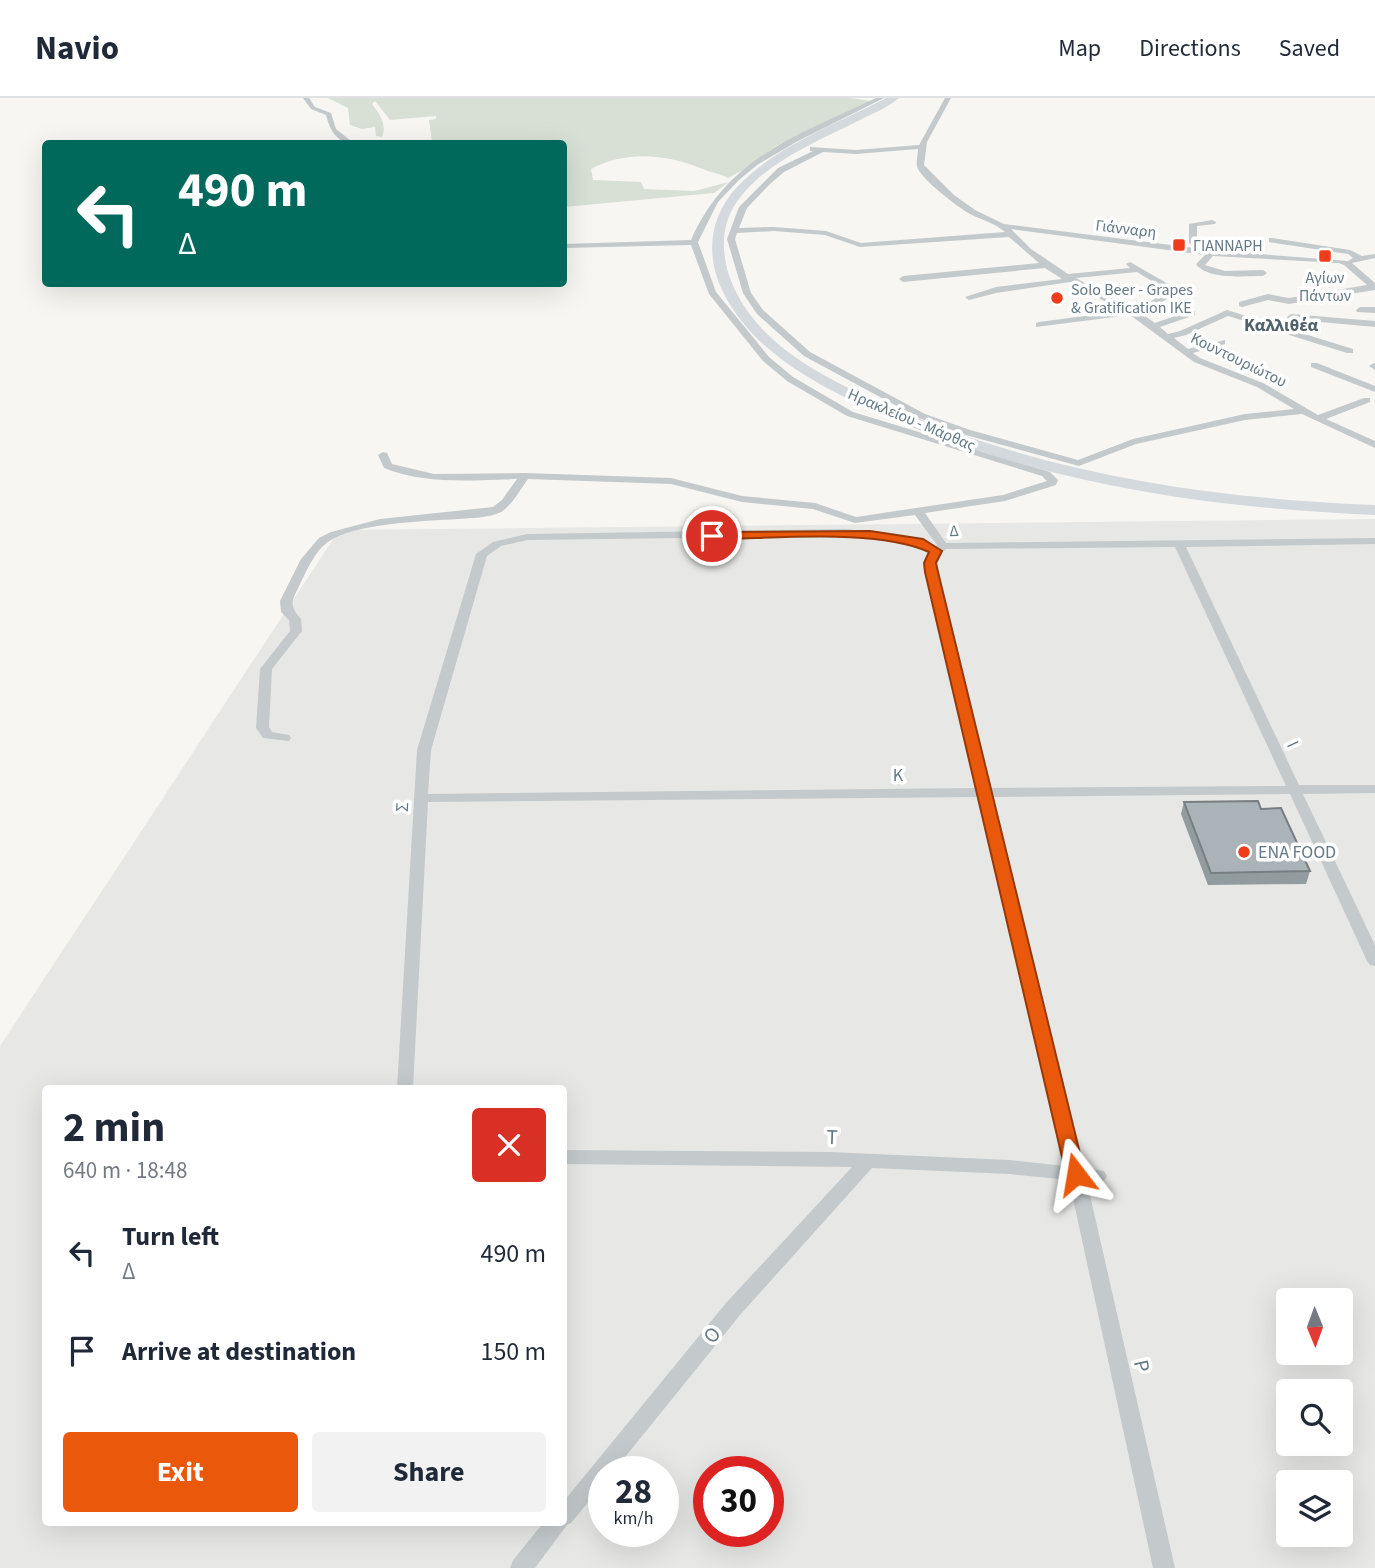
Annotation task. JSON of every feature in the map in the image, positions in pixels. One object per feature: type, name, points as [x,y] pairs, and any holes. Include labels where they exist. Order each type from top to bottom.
[{"type":"main road","name":"Ηρακλείου - Μάρθας","points":[[894,98],[796,146],[738,192],[721,223],[716,256],[730,294],[755,330],[776,348],[834,386],[889,413],[952,439],[1069,472],[1232,500],[1375,510]]},
{"type":"street","points":[[306,98],[313,108],[329,114],[333,130],[347,140]]},
{"type":"street","points":[[383,456],[387,466],[413,474],[455,478],[525,476],[671,481],[742,499],[815,506],[855,520],[1005,498],[1052,483],[1053,480],[1046,474],[850,414],[790,379],[766,359],[712,292],[694,242],[713,204],[726,188],[881,98]]},
{"type":"street","points":[[796,146],[856,152],[921,147],[948,98]]},
{"type":"street","name":"Κουντουριώτου","points":[[921,147],[920,165],[930,178],[972,212],[1003,226],[1046,265],[1132,311],[1197,360],[1278,394],[1317,418],[1375,445]]},
{"type":"street","points":[[821,150],[796,162],[767,182],[743,208],[731,239],[737,264],[747,293],[760,312],[807,354],[881,395],[922,416],[966,432],[1079,464],[1133,442],[1245,417],[1304,411]]},
{"type":"street","points":[[1212,222],[1193,224],[1193,243],[1208,253],[1200,264],[1202,267],[1225,274],[1263,273]]},
{"type":"street","name":"Γιάνναρη","points":[[1003,226],[1208,253],[1347,263]]},
{"type":"street","points":[[734,231],[774,229],[826,233],[860,244],[1012,234]]},
{"type":"street","points":[[1272,240],[1350,252],[1360,259]]},
{"type":"street","points":[[567,246],[694,242]]},
{"type":"street","points":[[1148,252],[1156,246]]},
{"type":"street","points":[[1374,287],[1347,263],[1375,256]]},
{"type":"street","points":[[1040,325],[1132,311],[1149,306],[1174,291],[1130,264]]},
{"type":"street","points":[[904,279],[1046,265]]},
{"type":"street","points":[[969,297],[996,290],[1140,269]]},
{"type":"street","points":[[1363,278],[1375,274]]},
{"type":"street","points":[[1242,304],[1268,297],[1289,301],[1374,287]]},
{"type":"street","points":[[1360,310],[1375,310]]},
{"type":"street","points":[[1153,327],[1192,313]]},
{"type":"street","points":[[1166,337],[1183,333],[1227,313],[1350,351]]},
{"type":"street","points":[[1291,317],[1375,324]]},
{"type":"street","points":[[1308,325],[1375,333]]},
{"type":"street","points":[[1186,352],[1222,342]]},
{"type":"street","points":[[1314,365],[1375,389]]},
{"type":"street","points":[[1317,418],[1367,400]]},
{"type":"street","points":[[1358,438],[1375,431]]},
{"type":"street","points":[[284,738],[268,735],[262,728],[267,669],[296,631],[295,619],[287,612],[286,601],[316,547],[335,534],[380,522],[496,510],[506,502],[525,476]]},
{"type":"street","points":[[918,511],[939,548]]},
{"type":"street","name":"Δ","points":[[497,544],[527,537],[870,534],[939,548],[1375,541]]},
{"type":"street","name":"Ι","points":[[1179,543],[1375,961]]},
{"type":"street","name":"Σ","points":[[405,1085],[424,750],[482,554],[497,544]]},
{"type":"street","name":"Ρ","points":[[939,548],[930,563],[983,794],[1076,1174],[1164,1568]]},
{"type":"street","name":"Κ","points":[[422,798],[1375,789]]},
{"type":"street","name":"Τ","points":[[567,1157],[868,1161],[1009,1167],[1098,1175]]},
{"type":"street","name":"Ο","points":[[567,1512],[733,1310],[868,1161]]},
{"type":"street","points":[[521,1568],[555,1526]]},
{"type":"shaded area","points":[[328,98],[850,98],[871,101],[776,146],[728,178],[675,160],[647,156],[618,159],[591,169],[593,180],[641,182],[644,189],[694,191],[729,182],[714,193],[567,207],[567,140],[432,140],[429,120],[436,119],[436,116],[390,120],[375,101],[372,104],[384,128],[382,137],[376,136],[375,127],[362,129],[350,125],[348,108]]},
{"type":"shaded area","points":[[1375,519],[1375,1568],[0,1568],[0,1046],[339,530]]},
{"type":"building","name":"ENA FOOD","points":[[1258,801],[1261,809],[1281,808],[1310,871],[1211,873],[1184,802]]},
{"type":"place","name":"ΓΙΑΝΝΑΡΗ","points":[[1179,245]]},
{"type":"place","name":"Αγίων Πάντων","points":[[1325,256]]},
{"type":"place","name":"Solo Beer - Grapes & Gratification IKE","points":[[1057,298]]},
{"type":"place","name":"ENA FOOD","points":[[1244,852]]},
{"type":"district","name":"Καλλιθέα","points":[[1281,325]]},
{"type":"route","points":[[712,536],[870,534],[918,542],[936,551],[930,563],[932,572],[1076,1174]]}]
